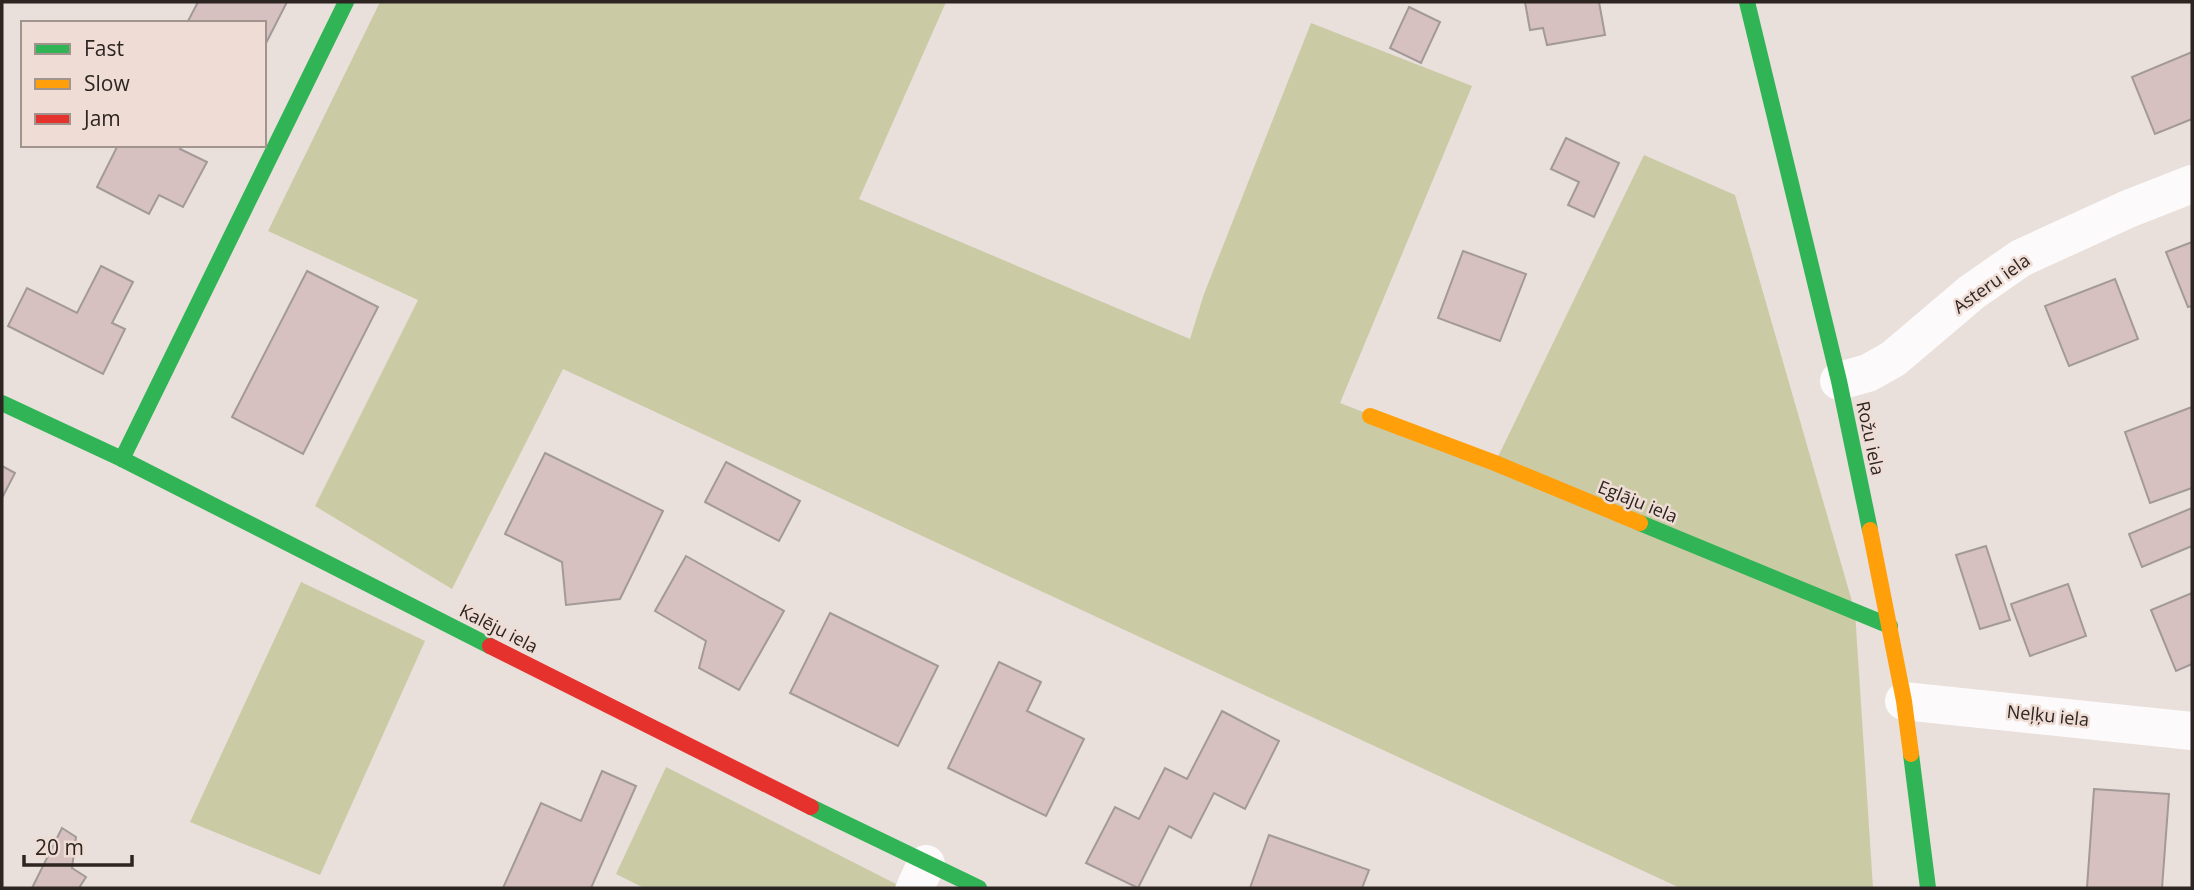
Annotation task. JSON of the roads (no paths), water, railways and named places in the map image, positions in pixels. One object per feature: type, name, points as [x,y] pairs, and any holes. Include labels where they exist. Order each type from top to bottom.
[{"type":"street","points":[[122,459],[346,2]]},
{"type":"street","name":"Rožu iela","points":[[1746,2],[1839,381],[1890,626],[1904,701],[1928,888]]},
{"type":"street","name":"Asteru iela","points":[[1839,381],[1868,373],[1893,359],[1972,292],[2021,258],[2128,209],[2192,184]]},
{"type":"street","name":"Kalēju iela","points":[[2,403],[122,459],[920,876],[979,888]]},
{"type":"street","name":"Eglāju iela","points":[[1370,416],[1495,463],[1890,626]]},
{"type":"street","name":"Neļķu iela","points":[[1904,701],[2192,731]]}]
